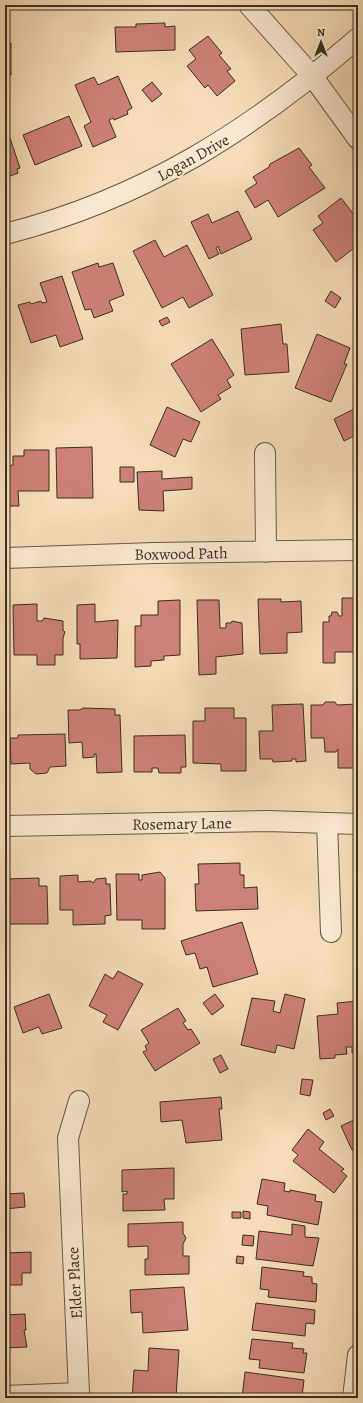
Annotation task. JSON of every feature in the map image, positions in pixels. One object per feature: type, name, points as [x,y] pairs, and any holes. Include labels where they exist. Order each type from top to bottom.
[{"type":"street","points":[[249,5],[313,77],[358,139]]},
{"type":"street","name":"Logan Drive","points":[[5,234],[80,211],[133,189],[185,163],[235,133],[313,77],[358,38]]},
{"type":"street","points":[[265,453],[266,552]]},
{"type":"street","name":"Boxwood Path","points":[[5,558],[358,550]]},
{"type":"street","name":"Rosemary Lane","points":[[5,826],[268,821],[358,824]]},
{"type":"street","points":[[327,823],[331,932]]},
{"type":"street","name":"Elder Place","points":[[5,1396],[79,1392],[68,1138],[80,1100]]},
{"type":"street","points":[[353,1398],[358,1355]]},
{"type":"building","points":[[165,23],[165,27],[175,26],[175,50],[116,52],[115,27],[136,27],[136,24]]},
{"type":"building","points":[[208,36],[222,53],[219,55],[231,69],[227,71],[235,81],[217,96],[208,85],[205,88],[187,66],[196,59],[189,50]]},
{"type":"building","points":[[5,43],[11,43],[11,75],[5,75]]},
{"type":"building","points":[[118,76],[132,108],[127,111],[128,114],[114,120],[113,118],[109,120],[116,137],[93,147],[84,126],[91,122],[75,85],[94,77],[98,85]]},
{"type":"building","points":[[152,82],[162,94],[152,102],[142,90]]},
{"type":"building","points":[[69,116],[82,146],[35,165],[23,135]]},
{"type":"building","points":[[8,132],[20,168],[17,169],[18,173],[5,178],[5,133]]},
{"type":"building","points":[[299,148],[312,165],[309,167],[325,188],[278,217],[268,200],[255,208],[245,191],[257,183],[253,177],[269,167],[270,164]]},
{"type":"building","points":[[341,198],[358,220],[358,224],[354,227],[358,233],[358,245],[336,262],[313,230],[323,223],[318,216]]},
{"type":"building","points":[[238,211],[252,239],[221,254],[218,246],[216,248],[219,254],[209,259],[191,222],[208,214],[212,223]]},
{"type":"building","points":[[155,240],[164,257],[187,245],[213,295],[189,308],[183,297],[162,308],[133,251]]},
{"type":"building","points":[[98,263],[99,267],[113,263],[124,295],[109,301],[113,311],[94,318],[91,309],[85,310],[72,272]]},
{"type":"building","points":[[62,276],[83,339],[60,347],[56,335],[31,343],[18,305],[30,302],[31,304],[41,301],[42,303],[47,302],[40,283]]},
{"type":"building","points":[[331,291],[341,298],[335,308],[325,301]]},
{"type":"building","points":[[167,317],[170,322],[162,326],[159,321]]},
{"type":"building","points":[[281,324],[283,344],[287,344],[289,372],[245,375],[241,329]]},
{"type":"building","points":[[5,326],[8,342],[5,342]]},
{"type":"building","points":[[317,334],[350,348],[344,364],[347,364],[331,402],[295,388]]},
{"type":"building","points":[[212,339],[234,375],[227,380],[231,387],[218,395],[221,399],[201,412],[171,364]]},
{"type":"building","points":[[167,407],[200,422],[191,442],[183,439],[175,457],[150,445]]},
{"type":"building","points":[[358,407],[358,434],[344,441],[334,419]]},
{"type":"building","points":[[92,447],[93,498],[57,498],[56,448]]},
{"type":"building","points":[[24,450],[49,450],[49,491],[18,491],[19,506],[5,506],[5,466],[13,465],[13,456],[24,456]]},
{"type":"building","points":[[120,467],[134,467],[134,482],[120,482]]},
{"type":"building","points":[[162,471],[162,479],[192,477],[192,489],[163,491],[164,511],[139,510],[137,472]]},
{"type":"building","points":[[342,598],[358,598],[358,652],[335,652],[335,663],[323,663],[323,622],[329,622],[329,616],[331,616],[332,612],[337,612],[339,616],[342,616]]},
{"type":"building","points":[[258,599],[281,599],[281,602],[301,601],[302,632],[287,633],[287,653],[260,654]]},
{"type":"building","points":[[180,600],[180,655],[164,656],[164,660],[151,661],[151,666],[135,667],[135,626],[141,626],[141,615],[158,615],[158,601]]},
{"type":"building","points":[[197,600],[219,600],[220,628],[226,628],[226,623],[231,623],[232,621],[242,623],[243,654],[216,657],[216,674],[199,675]]},
{"type":"building","points":[[37,604],[37,621],[42,621],[44,618],[63,621],[63,630],[65,632],[63,638],[63,655],[55,655],[55,665],[37,665],[37,655],[14,655],[13,605]]},
{"type":"building","points":[[95,604],[95,622],[118,620],[117,658],[80,659],[80,644],[77,644],[77,605]]},
{"type":"building","points":[[325,702],[335,702],[337,705],[357,704],[358,768],[338,768],[338,749],[336,752],[325,752],[324,738],[311,738],[311,705],[323,705]]},
{"type":"building","points":[[303,704],[306,761],[296,762],[296,759],[292,759],[292,761],[273,762],[272,759],[260,759],[259,731],[273,731],[272,705]]},
{"type":"building","points":[[83,708],[115,709],[115,715],[120,715],[122,772],[97,773],[96,754],[94,754],[94,757],[83,758],[82,742],[69,743],[68,710],[80,710]]},
{"type":"building","points":[[205,708],[234,708],[234,718],[246,718],[246,771],[221,771],[221,764],[193,763],[193,721],[205,721]]},
{"type":"building","points":[[65,734],[66,766],[50,767],[47,773],[36,774],[30,769],[30,763],[11,764],[10,738],[18,738],[18,735]]},
{"type":"building","points":[[185,735],[186,767],[181,767],[181,773],[159,773],[158,768],[152,768],[152,772],[134,772],[134,736]]},
{"type":"building","points":[[240,863],[240,875],[244,875],[244,888],[257,887],[258,909],[196,911],[195,884],[199,884],[198,864]]},
{"type":"building","points":[[160,872],[165,878],[165,929],[142,929],[142,920],[117,920],[116,874],[139,874],[139,880],[142,880],[142,875]]},
{"type":"building","points":[[78,875],[78,882],[91,881],[93,883],[96,879],[106,878],[106,884],[110,884],[111,915],[105,916],[105,924],[73,925],[73,910],[60,910],[60,876]]},
{"type":"building","points":[[39,878],[39,886],[47,886],[48,924],[5,924],[5,879]]},
{"type":"building","points":[[242,922],[258,974],[213,987],[207,967],[200,969],[195,953],[186,955],[181,941]]},
{"type":"building","points":[[118,971],[143,984],[118,1030],[103,1022],[107,1015],[89,1006],[105,974],[113,979]]},
{"type":"building","points":[[49,994],[62,1028],[42,1034],[39,1027],[23,1033],[14,1007]]},
{"type":"building","points":[[215,994],[224,1006],[212,1015],[203,1003]]},
{"type":"building","points":[[285,994],[305,999],[294,1049],[277,1045],[275,1053],[241,1045],[252,998],[275,1001],[273,1011],[280,1013]]},
{"type":"building","points":[[358,1001],[358,1053],[352,1053],[352,1047],[346,1047],[347,1054],[335,1055],[335,1058],[320,1059],[317,1016],[338,1014],[337,1003]]},
{"type":"building","points":[[178,1008],[186,1021],[183,1023],[188,1030],[191,1029],[200,1043],[155,1071],[143,1052],[147,1050],[145,1046],[149,1043],[141,1030]]},
{"type":"building","points":[[221,1055],[228,1069],[220,1073],[213,1059]]},
{"type":"building","points":[[302,1079],[313,1080],[310,1096],[300,1094]]},
{"type":"building","points":[[221,1097],[222,1109],[219,1109],[222,1140],[186,1143],[182,1120],[161,1122],[160,1102]]},
{"type":"building","points":[[330,1109],[334,1116],[326,1120],[323,1113]]},
{"type":"building","points":[[358,1118],[358,1150],[357,1148],[352,1150],[341,1126]]},
{"type":"building","points":[[308,1129],[324,1142],[319,1149],[344,1169],[341,1171],[347,1176],[334,1193],[293,1161],[298,1155],[292,1150]]},
{"type":"building","points":[[174,1168],[174,1199],[164,1199],[165,1210],[123,1211],[123,1194],[127,1194],[127,1191],[122,1192],[122,1170]]},
{"type":"building","points":[[262,1179],[285,1183],[284,1191],[290,1192],[290,1190],[316,1195],[315,1201],[322,1202],[318,1225],[267,1215],[268,1206],[257,1204]]},
{"type":"building","points":[[24,1193],[25,1207],[5,1209],[5,1194]]},
{"type":"building","points":[[243,1211],[250,1212],[250,1219],[243,1218]]},
{"type":"building","points":[[232,1212],[241,1212],[241,1218],[232,1218]]},
{"type":"building","points":[[183,1222],[183,1233],[186,1238],[183,1244],[183,1256],[189,1256],[189,1274],[145,1275],[145,1259],[148,1259],[148,1246],[128,1247],[128,1224]]},
{"type":"building","points":[[292,1224],[305,1226],[305,1237],[319,1238],[313,1266],[256,1259],[259,1231],[292,1235]]},
{"type":"building","points":[[243,1235],[254,1236],[253,1246],[242,1245]]},
{"type":"building","points":[[31,1252],[31,1273],[22,1273],[22,1285],[5,1285],[5,1253]]},
{"type":"building","points":[[237,1256],[244,1257],[243,1264],[236,1263]]},
{"type":"building","points":[[262,1267],[304,1272],[303,1276],[312,1277],[312,1283],[317,1284],[316,1302],[268,1297],[269,1290],[260,1289]]},
{"type":"building","points":[[184,1287],[188,1330],[143,1333],[142,1312],[131,1313],[130,1290]]},
{"type":"building","points":[[256,1303],[315,1310],[314,1324],[306,1323],[305,1336],[252,1330]]},
{"type":"building","points":[[25,1314],[26,1330],[24,1330],[27,1347],[5,1348],[5,1315]]},
{"type":"building","points":[[252,1339],[293,1343],[292,1348],[304,1349],[303,1353],[307,1353],[304,1373],[259,1368],[260,1360],[249,1359]]},
{"type":"building","points":[[149,1348],[179,1350],[176,1398],[132,1398],[134,1370],[148,1371]]},
{"type":"building","points":[[245,1372],[304,1380],[302,1397],[242,1398]]}]
